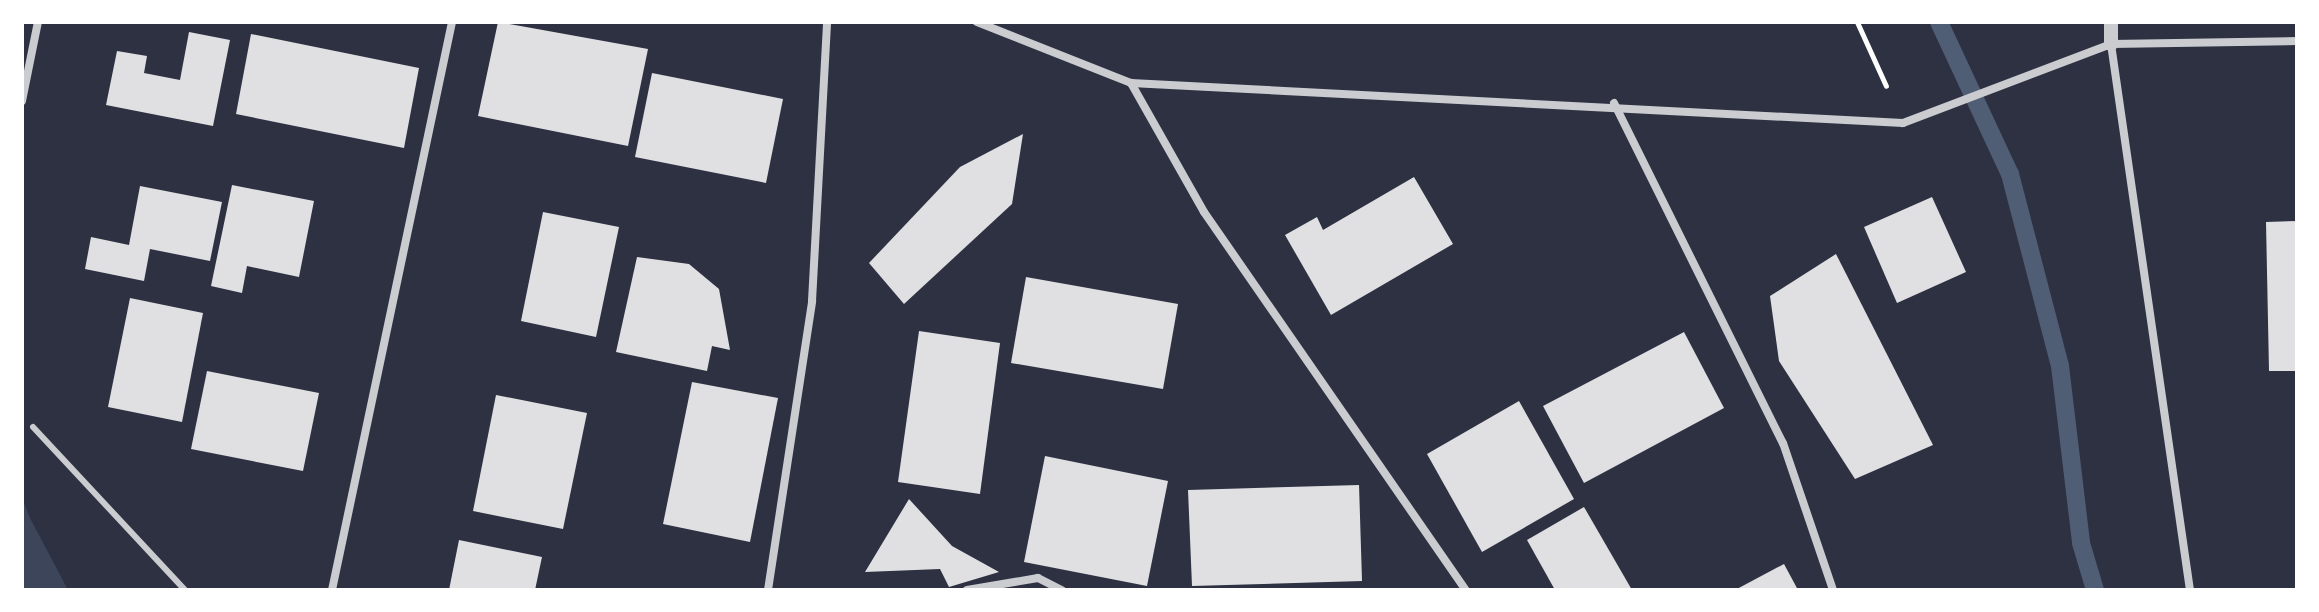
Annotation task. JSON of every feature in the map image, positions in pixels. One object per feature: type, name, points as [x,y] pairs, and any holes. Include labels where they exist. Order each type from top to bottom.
[{"type":"street","points":[[22,101],[38,22]]},
{"type":"street","points":[[332,590],[452,22]]},
{"type":"street","points":[[768,590],[812,301],[827,22]]},
{"type":"street","points":[[977,22],[1131,83],[1614,103],[1903,123],[1926,119],[2111,44],[2297,41]]},
{"type":"street","points":[[2111,22],[2111,44],[2190,590]]},
{"type":"street","points":[[1131,83],[1204,212],[1466,590]]},
{"type":"street","points":[[1614,103],[1783,443],[1833,590]]},
{"type":"street","points":[[967,590],[1038,578],[1062,590]]},
{"type":"lane","points":[[33,427],[185,590]]},
{"type":"path","points":[[1857,22],[1903,123]]},
{"type":"shaded area","points":[[22,498],[30,518],[68,590],[22,590]]},
{"type":"building","points":[[498,22],[648,49],[628,146],[478,116]]},
{"type":"building","points":[[189,32],[230,40],[213,126],[106,105],[117,51],[147,56],[144,73],[180,80]]},
{"type":"building","points":[[251,34],[419,68],[404,148],[236,114]]},
{"type":"building","points":[[652,73],[783,99],[766,183],[635,157]]},
{"type":"building","points":[[1023,134],[1012,204],[904,304],[869,263],[960,167]]},
{"type":"building","points":[[1414,177],[1453,244],[1331,315],[1285,235],[1317,217],[1323,230]]},
{"type":"building","points":[[232,185],[314,201],[299,277],[247,266],[242,293],[211,286]]},
{"type":"building","points":[[140,186],[222,202],[210,261],[150,249],[144,281],[85,269],[91,237],[129,245]]},
{"type":"building","points":[[1932,197],[1966,272],[1897,303],[1864,227]]},
{"type":"building","points":[[543,212],[619,227],[596,337],[521,321]]},
{"type":"building","points":[[2297,221],[2297,371],[2269,371],[2266,222]]},
{"type":"building","points":[[1836,254],[1933,445],[1855,479],[1779,361],[1770,296]]},
{"type":"building","points":[[637,257],[689,264],[719,289],[730,350],[712,346],[707,371],[616,352]]},
{"type":"building","points":[[1026,277],[1178,304],[1163,389],[1011,363]]},
{"type":"building","points":[[130,298],[203,313],[182,422],[108,407]]},
{"type":"building","points":[[919,331],[1000,343],[980,494],[898,482]]},
{"type":"building","points":[[1684,332],[1724,408],[1584,483],[1543,406]]},
{"type":"building","points":[[207,371],[319,393],[303,471],[191,449]]},
{"type":"building","points":[[692,382],[778,398],[750,542],[663,524]]},
{"type":"building","points":[[496,395],[587,413],[563,529],[473,511]]},
{"type":"building","points":[[1519,401],[1574,499],[1482,552],[1427,454]]},
{"type":"building","points":[[1045,456],[1168,481],[1147,586],[1024,562]]},
{"type":"building","points":[[1359,485],[1362,581],[1192,586],[1188,490]]},
{"type":"building","points":[[909,499],[952,546],[999,572],[949,587],[940,569],[865,572]]},
{"type":"building","points":[[1584,507],[1632,590],[1555,590],[1527,540]]},
{"type":"building","points":[[459,540],[542,557],[535,590],[449,590]]},
{"type":"building","points":[[1784,564],[1798,590],[1735,590]]},
{"type":"waterway","points":[[1939,22],[2010,174],[2060,366],[2081,543],[2095,590]]}]
